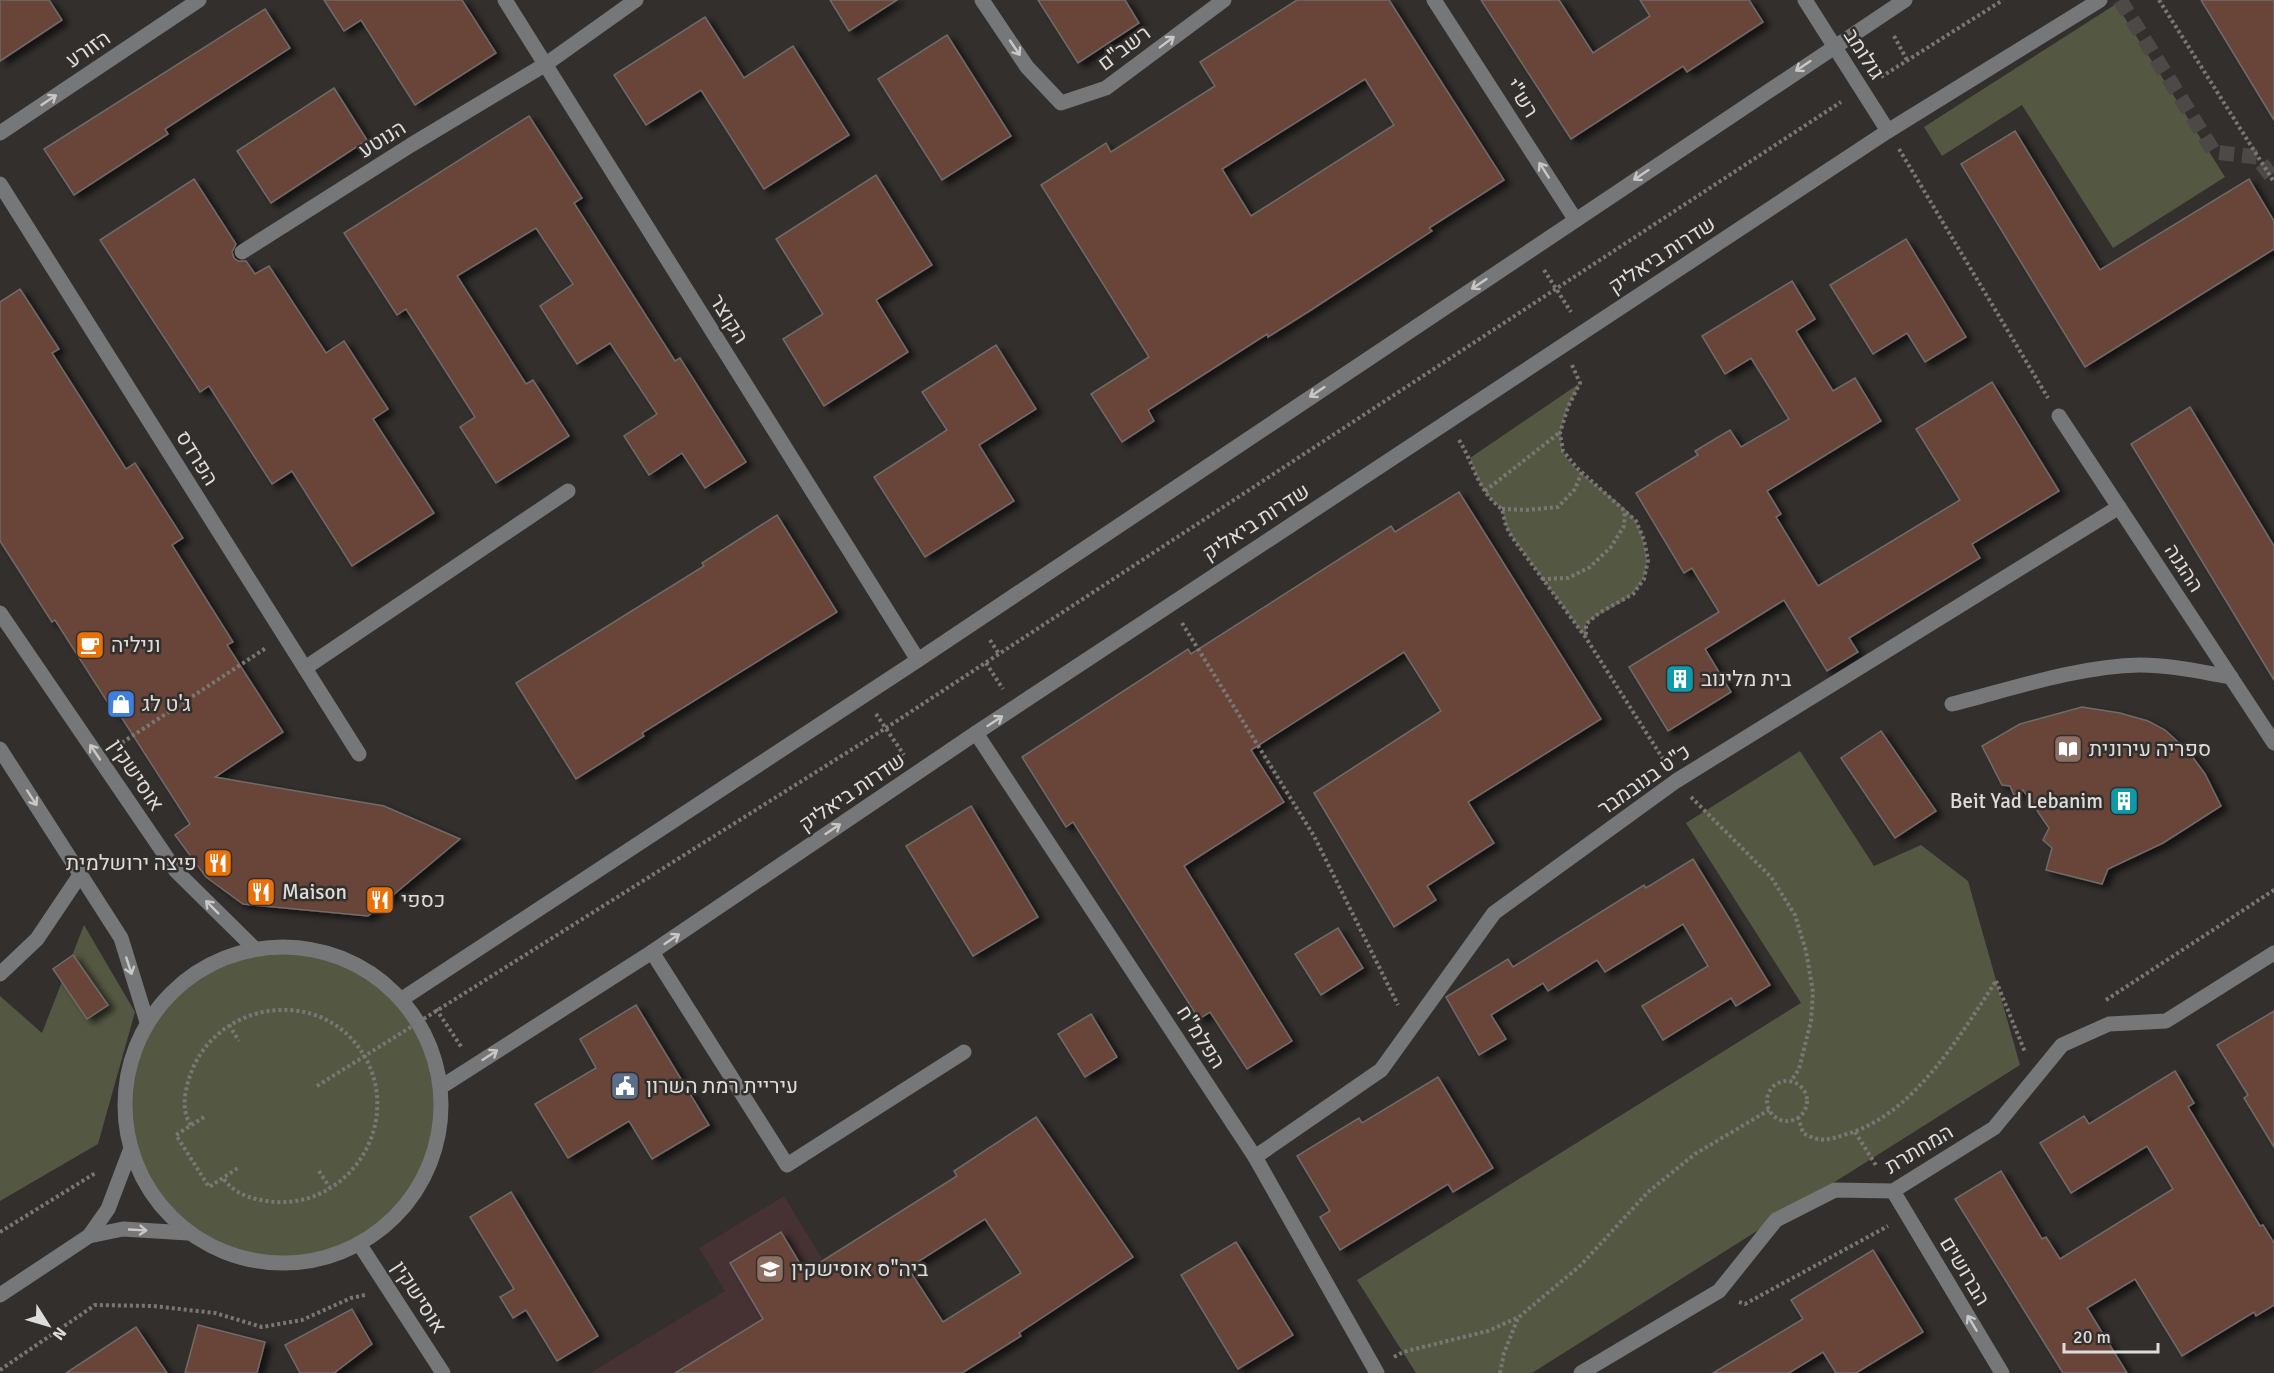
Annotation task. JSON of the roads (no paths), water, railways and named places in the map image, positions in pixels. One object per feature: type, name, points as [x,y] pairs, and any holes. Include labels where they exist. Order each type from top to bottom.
[{"type":"street","name":"הזורע","points":[[0,133],[199,0]]},
{"type":"street","name":"הקוצר","points":[[505,0],[918,660]]},
{"type":"street","name":"הנוטע","points":[[242,252],[411,145],[546,64],[636,0]]},
{"type":"street","name":"רשב\"ם","points":[[982,0],[1027,67],[1062,103],[1106,88],[1224,0]]},
{"type":"street","name":"רש\"י","points":[[1434,0],[1575,219]]},
{"type":"street","name":"גולומב","points":[[1805,0],[1888,131]]},
{"type":"street","points":[[402,999],[864,696],[1905,0]]},
{"type":"street","name":"שדרות ביאליק","points":[[441,1086],[652,952],[1170,604],[1888,131],[2100,0]]},
{"type":"street","name":"הפרדס","points":[[0,184],[359,754]]},
{"type":"street","name":"ההגנה","points":[[2059,416],[2274,743]]},
{"type":"street","points":[[305,668],[568,491]]},
{"type":"street","name":"כ\"ט בנובמבר","points":[[1254,1157],[1381,1070],[1494,913],[1676,781],[2119,507]]},
{"type":"street","name":"אוסישקין","points":[[0,613],[176,870],[254,948]]},
{"type":"street","points":[[1952,704],[2072,673],[2139,665],[2176,668],[2231,678]]},
{"type":"street","name":"הפלמ\"ח","points":[[976,733],[1254,1157],[1375,1370]]},
{"type":"street","points":[[0,749],[121,938],[147,1022]]},
{"type":"street","points":[[0,974],[37,939],[80,875]]},
{"type":"street","points":[[308,947],[359,964],[402,999],[419,1021],[435,1056],[441,1086],[440,1126],[430,1164],[411,1199],[383,1227],[360,1245],[338,1254],[286,1263],[234,1256],[188,1233],[151,1196],[130,1151],[124,1118],[125,1085],[132,1052],[147,1022],[175,987],[212,962],[254,948],[308,947]]},
{"type":"street","points":[[652,952],[788,1165],[964,1052]]},
{"type":"street","name":"המחתרת","points":[[1581,1373],[1719,1291],[1776,1221],[1835,1190],[1893,1191],[1994,1128],[2062,1046],[2109,1024],[2166,1021],[2274,953]]},
{"type":"street","points":[[0,1295],[89,1236],[108,1209],[130,1151]]},
{"type":"street","name":"הברושים","points":[[1893,1191],[2002,1373]]},
{"type":"street","points":[[89,1236],[123,1229],[188,1233]]},
{"type":"street","name":"אוסישקין","points":[[360,1245],[443,1373]]},
{"type":"tunnel","points":[[2120,0],[2214,152],[2257,157],[2274,180]]},
{"type":"place","name":"וניליה","points":[[90,645]]},
{"type":"place","name":"בית מלינוב","points":[[1680,679]]},
{"type":"place","name":"ג'ט לג","points":[[121,704]]},
{"type":"place","name":"ספריה עירונית","points":[[2068,749]]},
{"type":"place","name":"Beit Yad Lebanim","points":[[2124,801]]},
{"type":"place","name":"פיצה ירושלמית","points":[[218,863]]},
{"type":"place","name":"Maison","points":[[261,892]]},
{"type":"place","name":"כספי","points":[[380,900]]},
{"type":"place","name":"עיריית רמת השרון","points":[[625,1086]]},
{"type":"place","name":"ביה\"ס אוסישקין","points":[[770,1269]]}]
